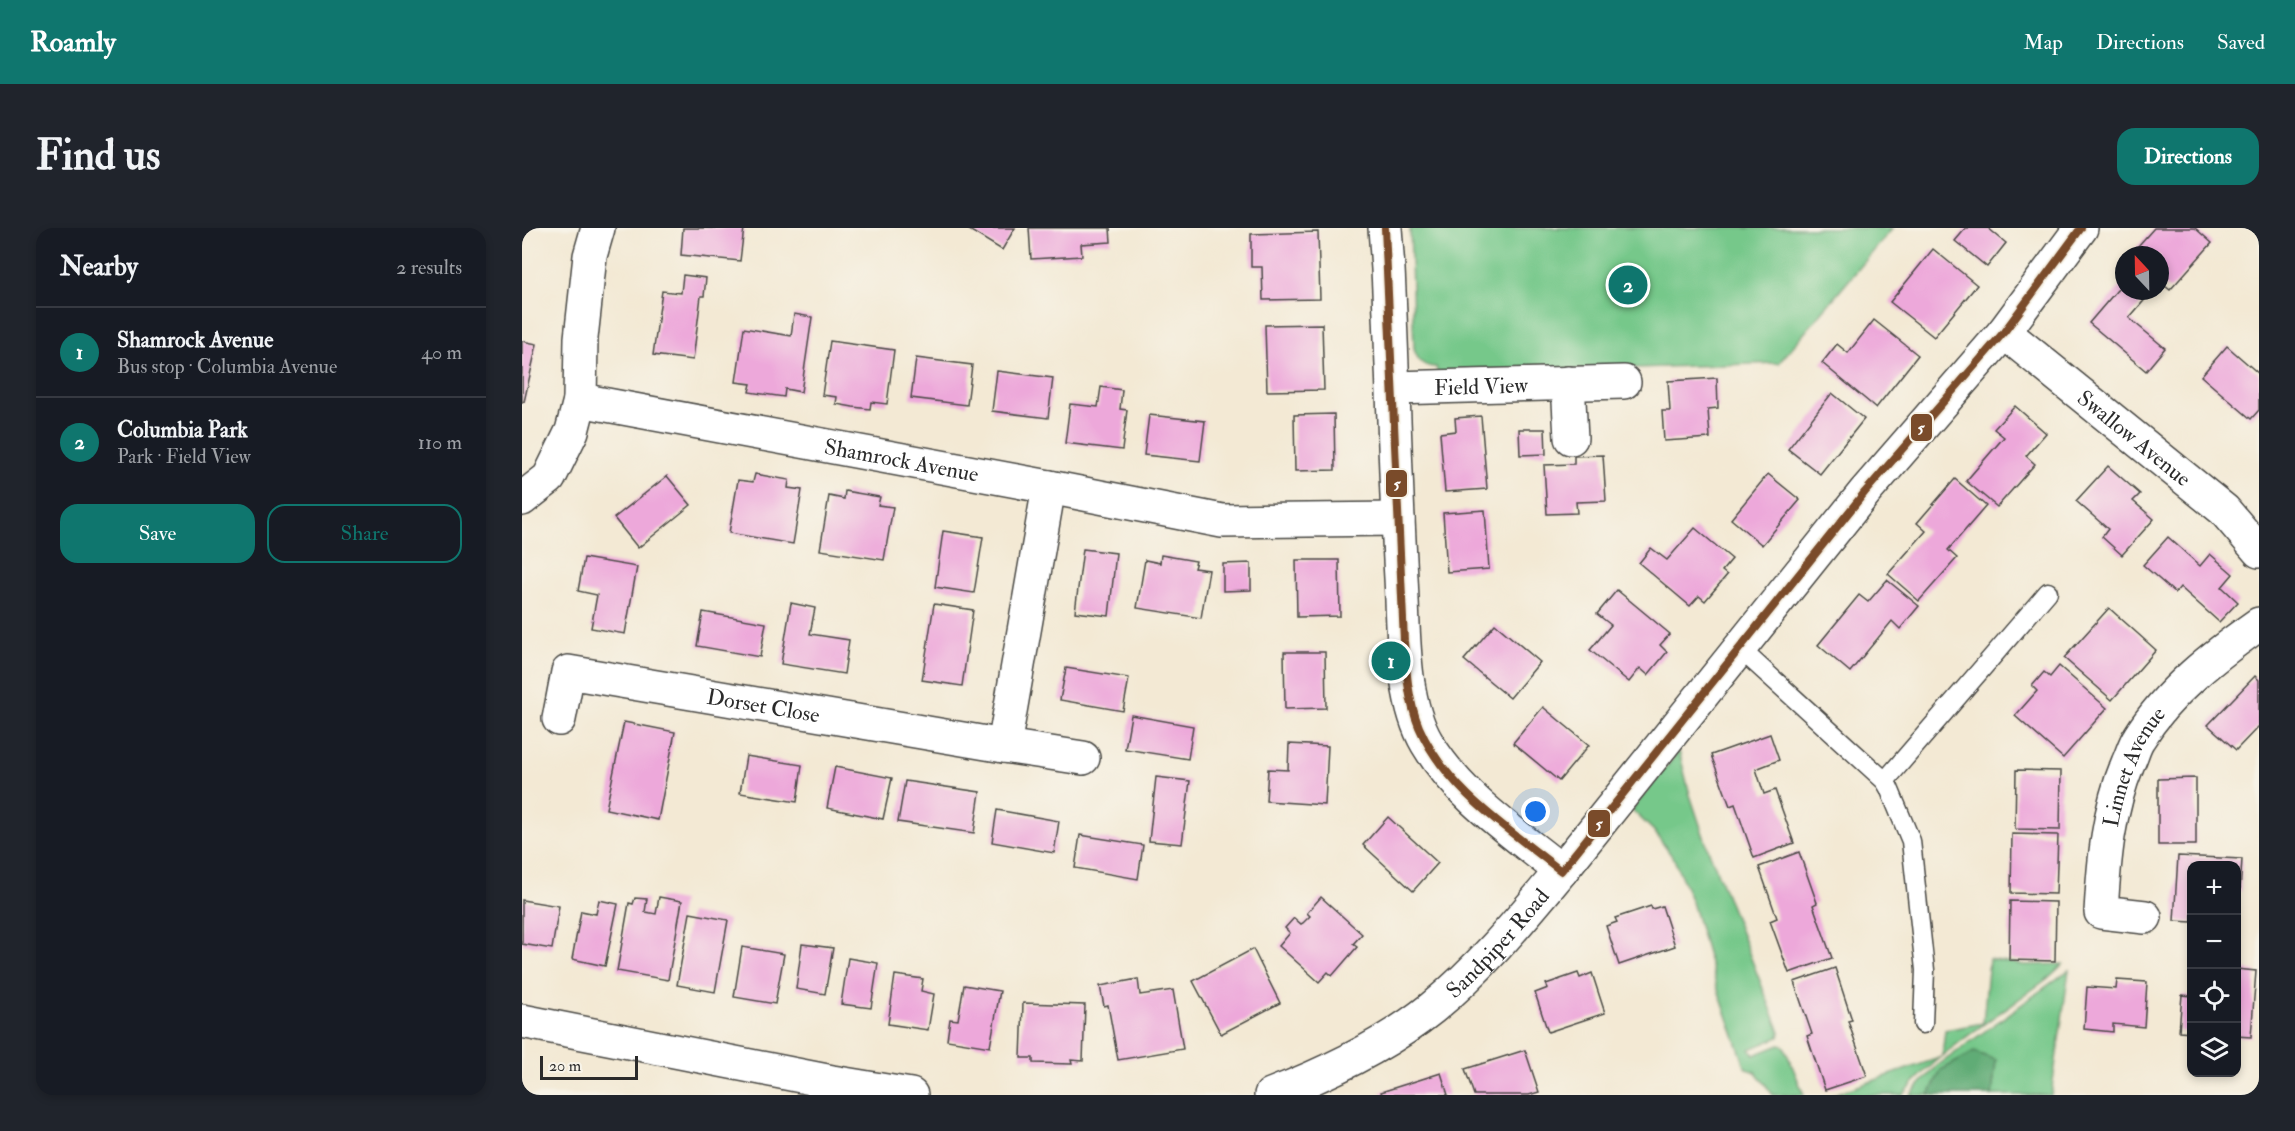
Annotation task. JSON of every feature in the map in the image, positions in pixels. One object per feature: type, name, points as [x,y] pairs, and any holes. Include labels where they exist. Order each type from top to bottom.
[{"type":"street","points":[[522,500],[549,478],[572,431],[580,400],[581,338],[590,256],[598,228]]},
{"type":"street","points":[[1385,228],[1406,676],[1416,716],[1425,741],[1444,769],[1477,804],[1561,871]]},
{"type":"street","name":"Sandpiper Road","points":[[1272,1095],[1314,1078],[1375,1047],[1431,1009],[1522,917],[1865,492],[2004,332],[2081,228]]},
{"type":"street","name":"Swallow Avenue","points":[[2004,332],[2224,510],[2259,551]]},
{"type":"street","name":"Field View","points":[[1393,388],[1624,382]]},
{"type":"street","points":[[1568,383],[1570,438]]},
{"type":"street","name":"Shamrock Avenue","points":[[580,400],[1222,521],[1398,519]]},
{"type":"street","points":[[1004,746],[1049,487]]},
{"type":"street","name":"Linnet Avenue","points":[[2145,917],[2101,912],[2104,853],[2111,816],[2123,776],[2138,739],[2180,689],[2217,655],[2259,624]]},
{"type":"street","name":"Dorset Close","points":[[559,719],[568,672],[1083,758]]},
{"type":"street","points":[[522,1021],[832,1082],[911,1095]]},
{"type":"lane","points":[[1885,782],[2048,592]]},
{"type":"lane","points":[[1738,647],[1885,782],[1911,841],[1925,969],[1923,1024]]},
{"type":"green space","points":[[1410,228],[1893,228],[1779,363],[1438,375],[1436,367],[1422,362],[1414,349]]},
{"type":"green space","points":[[1679,751],[1690,795],[1707,846],[1780,1032],[1779,1037],[1750,1049],[1754,1055],[1779,1045],[1784,1046],[1804,1095],[1773,1095],[1756,1072],[1746,1069],[1717,987],[1692,902],[1674,859],[1654,831],[1632,810]]},
{"type":"green space","points":[[1989,959],[2024,965],[2063,964],[2047,979],[1971,1033],[1942,1057],[1945,1030],[1983,1023]]},
{"type":"green space","points":[[2069,970],[2051,1095],[1992,1095],[1996,1060],[1941,1070],[1929,1095],[1910,1095],[1937,1066]]},
{"type":"green space","points":[[1974,1052],[1996,1060],[1992,1095],[1929,1095],[1941,1070]]},
{"type":"green space","points":[[1941,1057],[1903,1095],[1832,1095]]},
{"type":"building","points":[[683,228],[744,228],[740,261],[681,255]]},
{"type":"building","points":[[966,228],[1015,228],[1002,250]]},
{"type":"building","points":[[1029,228],[1110,228],[1111,242],[1081,244],[1082,256],[1031,259]]},
{"type":"building","points":[[1966,228],[1988,228],[2006,243],[1987,267],[1955,241]]},
{"type":"building","points":[[2154,228],[2195,228],[2212,243],[2170,290],[2169,246],[2138,246]]},
{"type":"building","points":[[1318,232],[1320,299],[1263,300],[1262,267],[1251,267],[1251,234]]},
{"type":"building","points":[[1933,249],[1977,285],[1934,337],[1890,302]]},
{"type":"building","points":[[683,275],[706,278],[704,296],[701,296],[693,360],[653,355],[662,291],[681,293]]},
{"type":"building","points":[[2115,293],[2115,300],[2145,300],[2129,318],[2165,348],[2146,371],[2089,323]]},
{"type":"building","points":[[794,314],[812,317],[801,392],[785,389],[784,397],[749,392],[751,384],[736,382],[744,328],[791,336]]},
{"type":"building","points":[[1874,320],[1918,355],[1876,408],[1822,363],[1837,344],[1848,353]]},
{"type":"building","points":[[1322,324],[1324,390],[1267,391],[1265,325]]},
{"type":"building","points":[[522,341],[537,344],[524,402],[522,402]]},
{"type":"building","points":[[830,341],[894,350],[887,404],[871,402],[870,409],[853,407],[836,404],[837,397],[822,395]]},
{"type":"building","points":[[2227,346],[2259,374],[2259,410],[2251,419],[2201,376]]},
{"type":"building","points":[[916,358],[972,365],[967,405],[911,398]]},
{"type":"building","points":[[997,371],[1053,378],[1048,418],[992,411]]},
{"type":"building","points":[[1717,378],[1718,408],[1708,409],[1710,438],[1664,441],[1662,411],[1670,411],[1668,381]]},
{"type":"building","points":[[1101,387],[1122,390],[1120,409],[1127,410],[1122,450],[1065,443],[1070,404],[1098,407]]},
{"type":"building","points":[[1832,393],[1864,419],[1820,474],[1788,449]]},
{"type":"building","points":[[2015,406],[2046,433],[2026,456],[2035,464],[1997,507],[1966,481],[2004,437],[1994,429]]},
{"type":"building","points":[[1334,414],[1335,470],[1295,471],[1294,415]]},
{"type":"building","points":[[1149,415],[1205,421],[1200,461],[1144,455]]},
{"type":"building","points":[[1481,416],[1487,489],[1445,492],[1440,433],[1456,431],[1455,418]]},
{"type":"building","points":[[1519,429],[1545,429],[1546,454],[1520,455]]},
{"type":"building","points":[[1603,455],[1606,501],[1576,502],[1577,513],[1547,514],[1544,465],[1574,464],[1574,456]]},
{"type":"building","points":[[2108,466],[2140,494],[2133,501],[2154,519],[2122,555],[2102,537],[2108,529],[2076,501]]},
{"type":"building","points":[[755,474],[789,480],[788,488],[802,490],[793,544],[729,533],[738,480],[753,482]]},
{"type":"building","points":[[1768,474],[1800,500],[1762,545],[1731,519]]},
{"type":"building","points":[[667,476],[691,505],[638,548],[614,518]]},
{"type":"building","points":[[1955,479],[1986,506],[1948,550],[1957,558],[1919,601],[1888,574],[1926,531],[1917,523]]},
{"type":"building","points":[[845,491],[880,497],[878,505],[893,507],[884,560],[820,550],[829,496],[844,499]]},
{"type":"building","points":[[1485,510],[1489,569],[1447,572],[1443,513]]},
{"type":"building","points":[[1695,528],[1732,559],[1722,571],[1727,575],[1705,601],[1699,596],[1690,606],[1639,563],[1651,548],[1667,560]]},
{"type":"building","points":[[943,531],[983,537],[974,593],[935,587]]},
{"type":"building","points":[[2168,537],[2200,566],[2210,554],[2233,574],[2222,587],[2238,602],[2219,622],[2180,587],[2175,593],[2143,565]]},
{"type":"building","points":[[1083,549],[1116,553],[1109,616],[1075,612]]},
{"type":"building","points":[[1161,555],[1196,561],[1194,568],[1209,570],[1201,618],[1137,608],[1145,560],[1160,563]]},
{"type":"building","points":[[584,558],[637,567],[625,634],[591,628],[597,595],[578,591]]},
{"type":"building","points":[[1296,560],[1339,560],[1340,616],[1297,617]]},
{"type":"building","points":[[1251,563],[1251,590],[1223,591],[1223,564]]},
{"type":"building","points":[[1887,580],[1919,606],[1900,629],[1892,621],[1850,672],[1818,645],[1859,595],[1868,602]]},
{"type":"building","points":[[1617,590],[1670,634],[1660,645],[1667,652],[1648,675],[1640,668],[1629,682],[1590,650],[1611,625],[1597,614]]},
{"type":"building","points":[[791,603],[815,608],[810,634],[849,640],[844,674],[781,664]]},
{"type":"building","points":[[934,604],[973,610],[962,686],[922,680]]},
{"type":"building","points":[[2109,608],[2156,650],[2112,700],[2064,658]]},
{"type":"building","points":[[703,612],[766,623],[760,657],[697,646]]},
{"type":"building","points":[[1495,624],[1540,662],[1510,698],[1464,660]]},
{"type":"building","points":[[1284,652],[1325,652],[1326,708],[1285,709]]},
{"type":"building","points":[[2059,666],[2107,708],[2063,758],[2015,716],[2037,691],[2032,686],[2044,672],[2050,677]]},
{"type":"building","points":[[1066,668],[1129,678],[1123,711],[1060,700]]},
{"type":"building","points":[[2255,676],[2259,680],[2259,726],[2236,750],[2208,725]]},
{"type":"building","points":[[1543,707],[1589,745],[1559,781],[1513,743]]},
{"type":"building","points":[[1131,715],[1193,726],[1188,759],[1125,749]]},
{"type":"building","points":[[624,722],[675,732],[658,820],[606,809]]},
{"type":"building","points":[[1770,734],[1779,760],[1756,769],[1764,794],[1775,790],[1794,843],[1754,858],[1735,804],[1730,806],[1711,755]]},
{"type":"building","points":[[1289,744],[1328,746],[1325,805],[1266,801],[1268,769],[1288,770]]},
{"type":"building","points":[[746,756],[802,765],[797,802],[740,793]]},
{"type":"building","points":[[835,767],[892,778],[883,819],[827,808]]},
{"type":"building","points":[[2016,770],[2061,771],[2060,830],[2015,829]]},
{"type":"building","points":[[1156,777],[1190,781],[1182,844],[1149,841]]},
{"type":"building","points":[[2196,778],[2196,845],[2158,845],[2158,779]]},
{"type":"building","points":[[905,781],[980,792],[974,833],[898,822]]},
{"type":"building","points":[[997,810],[1059,821],[1054,853],[992,842]]},
{"type":"building","points":[[1388,817],[1438,863],[1413,891],[1363,845]]},
{"type":"building","points":[[2012,834],[2058,835],[2056,894],[2011,893]]},
{"type":"building","points":[[1080,835],[1143,845],[1138,879],[1075,868]]},
{"type":"building","points":[[1799,852],[1817,903],[1813,905],[1832,958],[1789,973],[1770,921],[1777,918],[1759,867]]},
{"type":"building","points":[[2178,856],[2242,859],[2241,875],[2241,861],[2187,861],[2187,922],[2174,921]]},
{"type":"building","points":[[659,897],[682,901],[668,980],[617,971],[629,903],[633,904],[635,898],[647,899],[645,912],[656,914]]},
{"type":"building","points":[[1321,897],[1362,934],[1353,944],[1357,947],[1332,976],[1328,972],[1319,982],[1279,946],[1290,933],[1285,928],[1294,918],[1301,924],[1303,923],[1310,916],[1307,913]]},
{"type":"building","points":[[522,900],[559,906],[552,949],[522,944]]},
{"type":"building","points":[[599,900],[618,904],[605,966],[572,959],[581,911],[596,914]]},
{"type":"building","points":[[2010,901],[2056,902],[2055,961],[2009,960]]},
{"type":"building","points":[[1651,906],[1652,909],[1662,906],[1675,946],[1619,965],[1606,926],[1617,922],[1615,918]]},
{"type":"building","points":[[690,913],[728,920],[715,992],[677,985]]},
{"type":"building","points":[[802,944],[833,948],[825,994],[796,989]]},
{"type":"building","points":[[742,947],[784,954],[775,1004],[734,997]]},
{"type":"building","points":[[1253,949],[1280,1003],[1221,1034],[1193,981]]},
{"type":"building","points":[[848,958],[878,963],[871,1008],[841,1004]]},
{"type":"building","points":[[1835,968],[1852,1020],[1848,1021],[1867,1076],[1825,1090],[1807,1036],[1812,1034],[1794,982]]},
{"type":"building","points":[[2241,970],[2256,971],[2251,1037],[2241,1036]]},
{"type":"building","points":[[1578,973],[1580,978],[1592,973],[1605,1013],[1548,1032],[1535,993],[1548,988],[1546,984]]},
{"type":"building","points":[[895,975],[923,979],[921,991],[934,994],[928,1030],[888,1024]]},
{"type":"building","points":[[1138,979],[1140,995],[1173,990],[1183,1049],[1118,1060],[1108,1005],[1104,1006],[1100,986]]},
{"type":"building","points":[[2117,980],[2147,982],[2144,1027],[2113,1024],[2113,1032],[2084,1029],[2087,987],[2116,989]]},
{"type":"building","points":[[964,985],[1000,991],[990,1047],[947,1040],[950,1019],[958,1020]]},
{"type":"building","points":[[2182,995],[2187,996],[2187,1032],[2179,1031]]},
{"type":"building","points":[[1023,1003],[1085,1005],[1083,1061],[1071,1060],[1072,1064],[1033,1063],[1033,1058],[1021,1058]]},
{"type":"building","points":[[1525,1050],[1539,1092],[1529,1095],[1474,1095],[1465,1069]]},
{"type":"building","points":[[1441,1073],[1448,1095],[1382,1095],[1381,1092]]},
{"type":"transit line","name":"5","points":[[1385,228],[1404,641],[1412,706],[1419,727],[1431,750],[1462,789],[1501,824],[1561,871],[1865,492],[2004,332],[2081,228]]},
{"type":"place","name":"Columbia Park","points":[[1628,285]]},
{"type":"place","name":"Shamrock Avenue","points":[[1391,661]]}]
